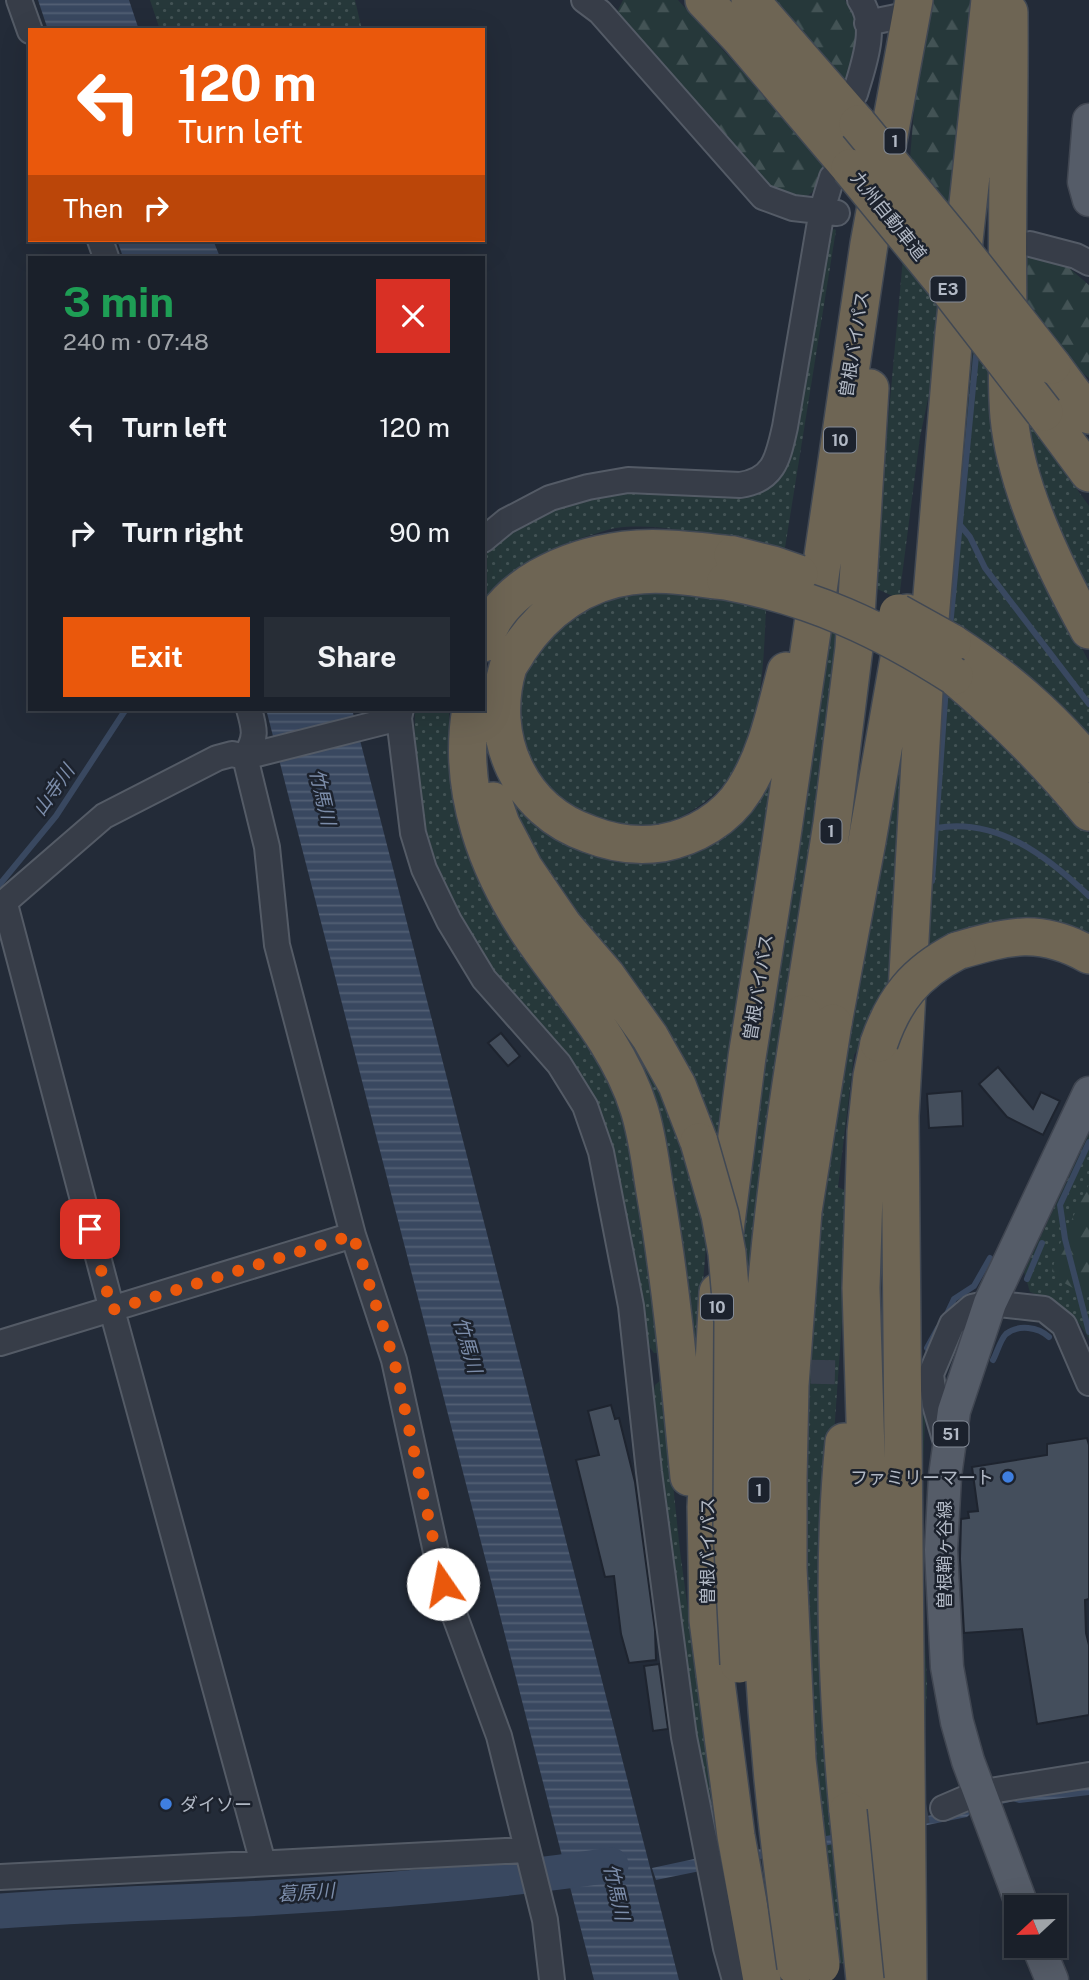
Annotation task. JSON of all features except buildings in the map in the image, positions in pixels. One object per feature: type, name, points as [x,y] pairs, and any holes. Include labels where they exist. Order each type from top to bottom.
[{"type":"highway","name":"九州自動車道","points":[[704,0],[740,38],[841,172],[940,278],[1089,473]]},
{"type":"highway","name":"九州自動車道","points":[[750,0],[856,109],[1089,415]]},
{"type":"highway","points":[[908,1980],[900,1116],[924,691],[954,332],[990,0]]},
{"type":"highway","points":[[1009,0],[1009,418],[1023,480],[1044,539],[1089,630]]},
{"type":"highway","name":"1","points":[[824,1980],[797,1760],[790,1657],[790,1385],[832,824],[854,648],[867,426],[880,267],[912,7]]},
{"type":"highway","name":"曽根バイパス","points":[[762,1980],[736,1836],[708,1620],[706,1507],[716,1308],[730,1178],[869,244],[912,7]]},
{"type":"highway","points":[[729,568],[631,576],[600,583],[570,598],[532,630],[509,665],[500,710],[506,748],[521,781],[545,811],[569,828],[606,840],[645,846],[681,839],[715,822],[743,793],[763,757],[795,636],[822,453],[869,244]]},
{"type":"highway","name":"1","points":[[798,1980],[780,1864],[761,1624],[759,1472],[771,1244],[786,1114],[818,1018],[867,841],[954,332]]},
{"type":"highway","points":[[485,636],[498,611],[538,577],[593,556],[625,550],[660,549],[729,568],[765,588],[873,628],[909,647],[953,659],[975,658],[1072,743],[1089,764]]},
{"type":"highway","points":[[953,659],[996,711],[1042,756],[1089,812]]},
{"type":"highway","points":[[472,711],[467,733],[468,768],[477,823],[497,878],[532,936],[615,1053],[640,1109],[668,1264],[696,1554],[708,1620]]},
{"type":"highway","points":[[472,711],[486,781],[501,824],[524,868],[650,1037],[677,1085],[699,1142],[720,1215],[727,1253],[733,1322],[732,1527],[739,1668],[751,1778],[783,1980]]},
{"type":"highway","points":[[882,1980],[861,1288],[866,1132],[872,1076],[879,1043],[889,1015],[904,993],[937,962],[957,951],[997,939],[1029,936],[1057,938],[1089,955]]},
{"type":"highway","points":[[861,1288],[841,1472],[837,1640],[841,1726],[865,1980]]},
{"type":"main road","points":[[1089,120],[1084,182],[1089,200]]},
{"type":"main road","name":"曽根鞘ヶ谷線","points":[[1018,1895],[980,1796],[957,1721],[947,1667],[941,1550],[945,1476],[954,1411],[990,1303],[1089,1093]]},
{"type":"main road","points":[[1043,1958],[1052,1980]]},
{"type":"street","points":[[19,0],[29,28]]},
{"type":"street","points":[[599,4],[763,197],[793,208],[830,211]]},
{"type":"street","points":[[856,109],[868,47],[864,12],[912,7]]},
{"type":"street","points":[[485,538],[506,521],[550,498],[588,487],[628,480],[740,485],[754,483],[766,474],[778,460],[830,211],[841,172]]},
{"type":"street","points":[[1030,244],[1076,256],[1089,263]]},
{"type":"street","points":[[250,711],[254,727],[277,945],[353,1235],[394,1360],[443,1584],[499,1737],[545,1920],[552,1980]]},
{"type":"street","points":[[263,1863],[2,905],[104,816],[217,758],[232,754],[256,754],[366,726],[400,713],[413,833],[424,869],[444,911],[484,979],[558,1063],[585,1106],[601,1152],[649,1369],[649,1472],[684,1737],[716,1849],[735,1980]]},
{"type":"street","points":[[0,1343],[353,1235]]},
{"type":"street","points":[[990,1303],[1044,1309],[1064,1325],[1089,1383]]},
{"type":"street","points":[[943,1808],[980,1796],[1089,1775]]},
{"type":"street","points":[[0,1877],[526,1850]]},
{"type":"green space","points":[[150,0],[355,0],[362,28],[159,28]]},
{"type":"green space","points":[[623,0],[678,0],[827,166],[816,188],[807,196],[784,203],[616,14]]},
{"type":"green space","points":[[773,0],[845,0],[861,30],[848,86]]},
{"type":"green space","points":[[931,0],[973,0],[952,211],[910,158],[920,39]]},
{"type":"green space","points":[[836,230],[784,554],[679,530],[657,527],[613,529],[543,554],[517,571],[485,605],[485,550],[505,533],[546,509],[634,488],[766,487],[829,233]]},
{"type":"green space","points":[[1021,249],[1061,261],[1089,285],[1089,378],[1073,366],[1021,297]]},
{"type":"green space","points":[[903,258],[942,308],[937,357],[920,437],[899,599],[873,587]]},
{"type":"green space","points":[[973,350],[991,375],[1041,570],[1089,662],[1089,746],[948,626]]},
{"type":"green space","points":[[1029,422],[1089,506],[1089,598],[1042,488]]},
{"type":"green space","points":[[669,590],[749,602],[766,608],[762,674],[754,724],[736,769],[716,793],[699,806],[670,821],[640,827],[611,825],[584,815],[561,798],[541,776],[527,749],[520,718],[522,682],[532,660],[557,630],[578,612],[613,596]]},
{"type":"green space","points":[[824,623],[841,630],[750,1329],[737,1237]]},
{"type":"green space","points":[[905,675],[898,809],[895,983],[854,1055],[838,1187],[851,1193],[832,1463],[849,1962],[834,1965],[810,1730],[802,1429],[821,1185],[892,808],[894,745]]},
{"type":"green space","points":[[940,684],[1050,782],[1089,834],[1089,935],[923,955]]},
{"type":"green space","points":[[415,711],[449,711],[450,760],[605,1061],[638,1166],[659,1353],[654,1353],[644,1340],[603,1131],[498,979],[449,900],[424,830],[414,745]]},
{"type":"green space","points":[[778,757],[716,1153],[540,871],[505,804],[493,763],[624,859]]},
{"type":"green space","points":[[531,898],[643,1047],[709,1213],[702,1293],[699,1395],[666,1162]]},
{"type":"green space","points":[[1089,1134],[1089,1339],[1077,1320],[1065,1308],[1030,1292],[1024,1272]]},
{"type":"green space","points":[[1089,1184],[1089,1297],[1057,1279],[1052,1271],[1058,1248]]},
{"type":"green space","points":[[662,1379],[680,1551],[719,1841],[711,1823],[705,1797],[672,1570],[654,1391],[655,1385]]},
{"type":"green space","points":[[914,1386],[925,1392],[926,1399],[920,1534],[927,1685],[924,1757],[918,1759]]},
{"type":"water","points":[[38,0],[129,0],[138,28],[47,28]]},
{"type":"water","points":[[118,242],[214,242],[220,256],[123,256]]},
{"type":"water","name":"竹馬川","points":[[267,711],[353,711],[679,1980],[594,1980]]},
{"type":"water","points":[[1089,1784],[1089,1795],[1019,1803],[1013,1801],[972,1812],[967,1817],[656,1880],[652,1868],[722,1853],[725,1856]]},
{"type":"waterway","points":[[950,627],[976,356]]},
{"type":"waterway","points":[[960,525],[970,537],[985,568],[1089,704]]},
{"type":"waterway","points":[[932,881],[946,687]]},
{"type":"waterway","name":"山寺川","points":[[0,884],[56,816],[125,711]]},
{"type":"waterway","points":[[936,828],[980,828],[1000,834],[1038,854],[1089,896]]},
{"type":"waterway","points":[[1089,1142],[1060,1205],[1065,1239],[1089,1332]]},
{"type":"waterway","points":[[1027,1279],[1042,1243]]},
{"type":"waterway","points":[[946,1316],[954,1299],[974,1286],[990,1258]]},
{"type":"waterway","points":[[927,1348],[938,1328]]},
{"type":"waterway","points":[[993,1360],[1004,1337],[1011,1331],[1028,1328],[1049,1337]]},
{"type":"waterway","name":"葛原川","points":[[0,1911],[383,1890],[611,1865]]},
{"type":"tunnel","points":[[775,1371],[917,1374]]},
{"type":"tunnel","points":[[727,1849],[943,1808]]},
{"type":"place","name":"ファミリーマート","points":[[1008,1477]]},
{"type":"place","name":"ダイソー","points":[[166,1804]]},
{"type":"route","points":[[90,1229],[112,1310],[353,1235],[394,1360],[443,1584]]}]
